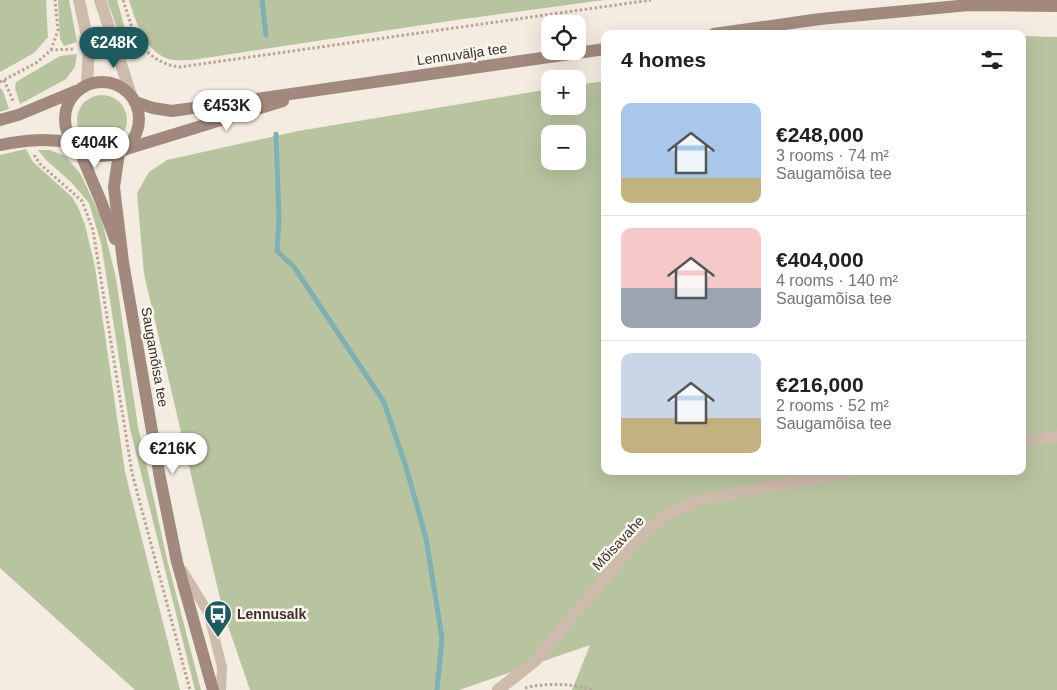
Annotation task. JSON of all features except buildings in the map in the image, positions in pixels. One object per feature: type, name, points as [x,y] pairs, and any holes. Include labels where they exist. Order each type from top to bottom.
[{"type":"main road","points":[[742,30],[820,19],[969,6],[1057,6]]},
{"type":"main road","name":"Lennuvälja tee","points":[[133,98],[153,108],[172,110],[601,50]]},
{"type":"main road","points":[[0,120],[18,115],[99,81],[111,82],[122,87],[133,98],[139,117],[137,132],[133,140],[120,152],[100,156],[88,153],[75,145],[53,139],[27,140],[0,145]]},
{"type":"main road","points":[[75,145],[65,126],[65,113],[68,101],[82,87]]},
{"type":"main road","name":"Lennuvälja tee","points":[[120,152],[324,88]]},
{"type":"main road","name":"Saugamõisa tee","points":[[75,145],[102,204],[123,262]]},
{"type":"main road","name":"Saugamõisa tee","points":[[120,152],[114,187],[123,262],[160,478],[177,562],[213,690]]},
{"type":"street","points":[[79,0],[89,46],[82,87]]},
{"type":"street","points":[[100,0],[133,98]]},
{"type":"street","points":[[1026,441],[1057,436]]},
{"type":"street","name":"Mõisavahe","points":[[498,690],[535,660],[635,543],[663,517],[701,499],[835,475]]},
{"type":"lane","points":[[177,562],[208,612],[222,667],[221,690]]},
{"type":"path","points":[[0,82],[36,63],[51,50],[58,30],[55,0]]},
{"type":"path","points":[[123,0],[138,42],[156,59],[172,66],[180,67],[651,0]]},
{"type":"path","points":[[120,37],[134,34]]},
{"type":"path","points":[[51,50],[79,48]]},
{"type":"path","points":[[4,80],[16,106]]},
{"type":"path","points":[[31,150],[40,164],[82,201],[93,230],[132,472],[190,690]]},
{"type":"path","points":[[524,688],[542,684],[577,686],[594,690]]},
{"type":"green space","points":[[0,0],[46,0],[48,37],[34,53],[0,72]]},
{"type":"green space","points":[[58,0],[69,0],[77,42],[64,46],[60,39]]},
{"type":"green space","points":[[107,0],[117,0],[125,29],[118,31]]},
{"type":"green space","points":[[129,0],[604,0],[449,21],[192,60],[174,60],[160,55],[147,42]]},
{"type":"green space","points":[[1026,36],[1057,37],[1057,690],[572,690],[590,645],[459,690],[250,690],[223,611],[144,274],[137,193],[149,172],[167,160],[298,131],[541,90],[541,115],[586,115],[586,84],[601,82],[601,475],[1026,475]]},
{"type":"green space","points":[[77,54],[75,67],[66,79],[20,104],[15,88],[16,82],[60,56]]},
{"type":"green space","points":[[0,88],[3,91],[9,109],[0,112]]},
{"type":"green space","points":[[97,95],[107,95],[120,102],[127,115],[127,125],[120,138],[107,145],[97,145],[88,141],[81,134],[77,125],[77,115],[81,106],[88,99]]},
{"type":"green space","points":[[26,149],[33,162],[72,197],[85,225],[95,267],[125,472],[180,690],[135,690],[0,568],[0,155]]},
{"type":"green space","points":[[38,150],[50,150],[65,156],[80,173],[101,217],[116,278],[138,427],[167,559],[201,690],[195,690],[130,429],[101,243],[89,203],[72,183],[46,160]]},
{"type":"waterway","points":[[262,0],[266,35]]},
{"type":"waterway","points":[[276,134],[279,220],[277,251],[294,267],[384,402],[406,467],[426,538],[442,638],[437,690]]},
{"type":"place","name":"Lennusalk","points":[[218,638]]}]
